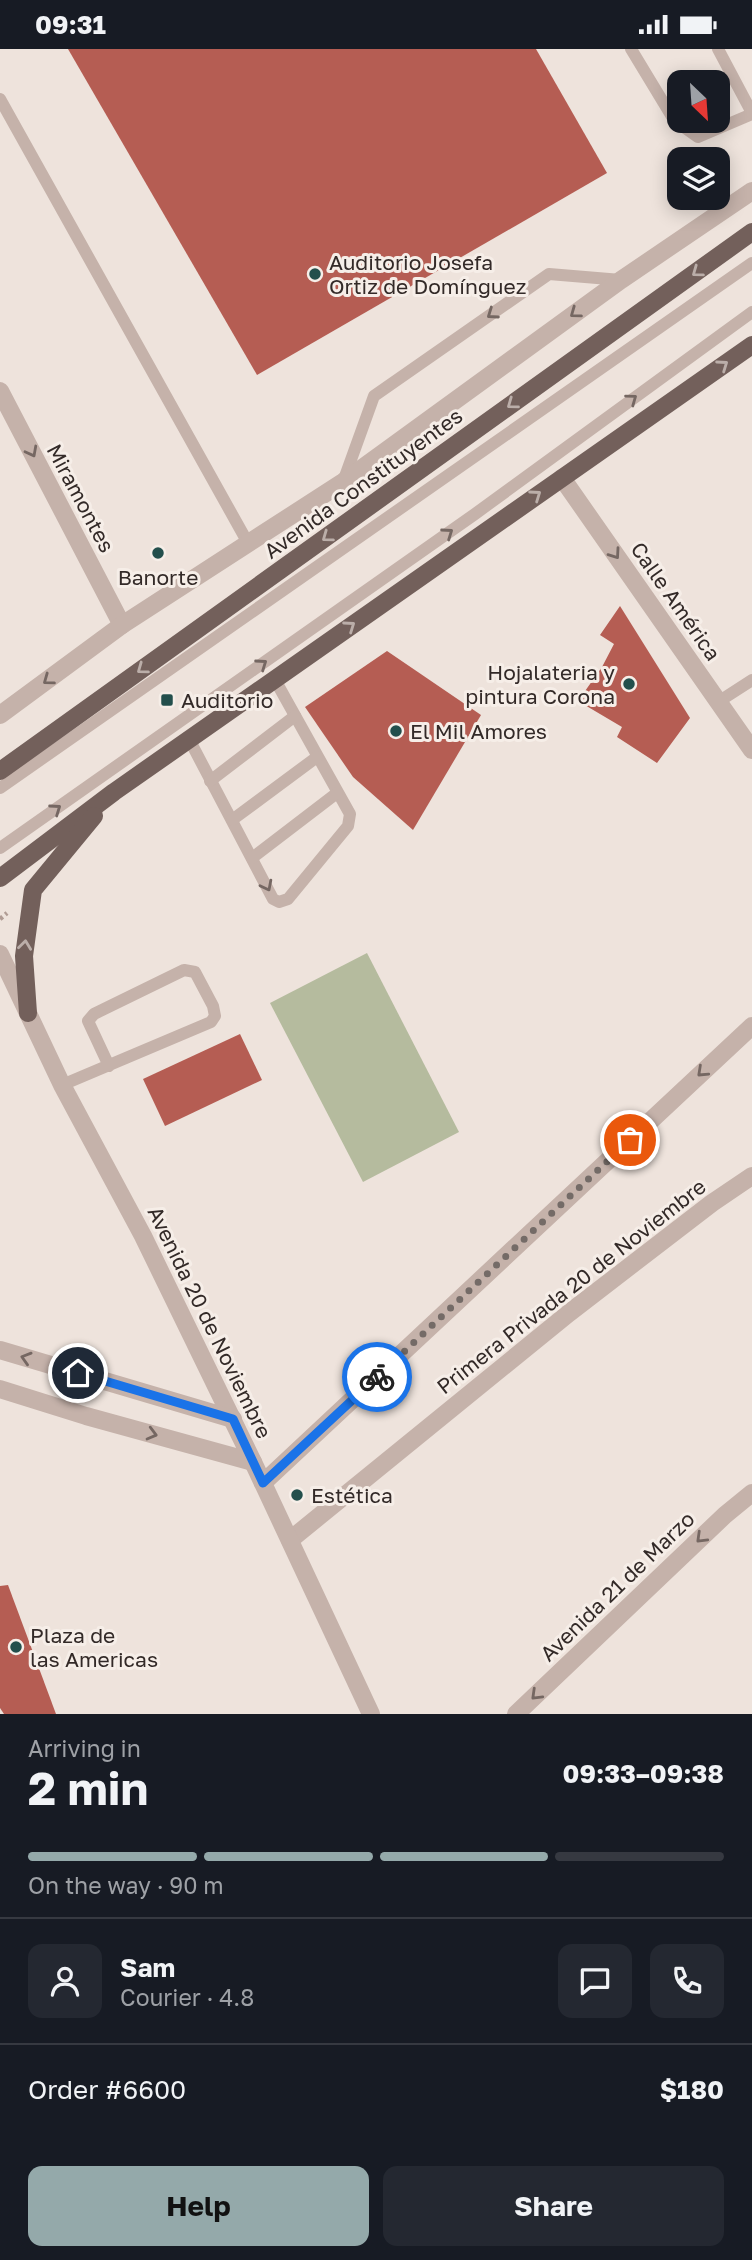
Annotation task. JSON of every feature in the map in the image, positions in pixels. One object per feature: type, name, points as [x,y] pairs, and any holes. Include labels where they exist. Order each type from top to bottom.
[{"type":"main road","name":"Avenida Constituyentes","points":[[0,771],[752,232]]},
{"type":"main road","points":[[0,877],[275,678],[752,345]]},
{"type":"main road","points":[[28,1013],[24,955],[33,890],[114,792]]},
{"type":"street","name":"Avenida Constituyentes","points":[[0,715],[122,625],[343,482],[621,280],[752,191]]},
{"type":"street","name":"Miramontes","points":[[0,391],[122,625]]},
{"type":"street","name":"Calle América","points":[[562,478],[752,750]]},
{"type":"street","name":"Avenida 20 de Noviembre","points":[[0,954],[62,1085],[143,1236],[233,1419],[371,1714]]},
{"type":"street","points":[[263,1483],[752,1026]]},
{"type":"street","name":"Primera Privada 20 de Noviembre","points":[[290,1540],[569,1313],[712,1203],[752,1176]]},
{"type":"street","points":[[0,1350],[233,1419]]},
{"type":"street","points":[[0,1389],[86,1416],[253,1462]]},
{"type":"street","name":"Avenida 21 de Marzo","points":[[516,1714],[725,1515],[752,1493]]},
{"type":"lane","points":[[631,49],[674,120],[698,137],[752,114],[718,49]]},
{"type":"lane","points":[[0,99],[248,543]]},
{"type":"lane","points":[[0,788],[752,263]]},
{"type":"lane","points":[[343,482],[374,396],[549,274],[621,280]]},
{"type":"lane","points":[[0,848],[453,529],[752,312]]},
{"type":"lane","points":[[189,739],[273,899],[279,902],[288,899],[348,826],[350,814],[275,678]]},
{"type":"lane","points":[[718,702],[752,680]]},
{"type":"lane","points":[[209,781],[295,716]]},
{"type":"lane","points":[[232,820],[317,757]]},
{"type":"lane","points":[[252,858],[337,793]]},
{"type":"lane","points":[[62,1085],[109,1066],[211,1022],[215,1016],[213,1006],[195,972],[184,970],[94,1014],[88,1021],[109,1066]]},
{"type":"green space","points":[[367,953],[459,1132],[363,1182],[270,1003]]},
{"type":"building","name":"Auditorio Josefa Ortiz de Domínguez","points":[[68,49],[536,49],[607,173],[257,375]]},
{"type":"building","name":"Hojalateria y pintura Corona","points":[[620,606],[690,718],[657,763],[617,737],[622,727],[578,701],[602,667],[614,644],[600,635]]},
{"type":"building","name":"El Mil Amores","points":[[387,651],[481,715],[413,830],[353,777],[305,707]]},
{"type":"building","points":[[240,1034],[262,1080],[165,1126],[143,1079]]},
{"type":"building","name":"Plaza de las Americas","points":[[8,1585],[56,1714],[4,1714],[0,1708],[0,1586]]},
{"type":"way so far","points":[[377,1377],[630,1140]]},
{"type":"place","name":"Auditorio Josefa Ortiz de Domínguez","points":[[315,274]]},
{"type":"place","name":"Banorte","points":[[158,553]]},
{"type":"place","name":"Hojalateria y pintura Corona","points":[[629,684]]},
{"type":"place","name":"Auditorio","points":[[167,700]]},
{"type":"place","name":"El Mil Amores","points":[[396,731]]},
{"type":"place","name":"Estética","points":[[297,1495]]},
{"type":"place","name":"Plaza de las Americas","points":[[16,1647]]},
{"type":"route","points":[[78,1373],[233,1419],[263,1483],[377,1377]]}]
